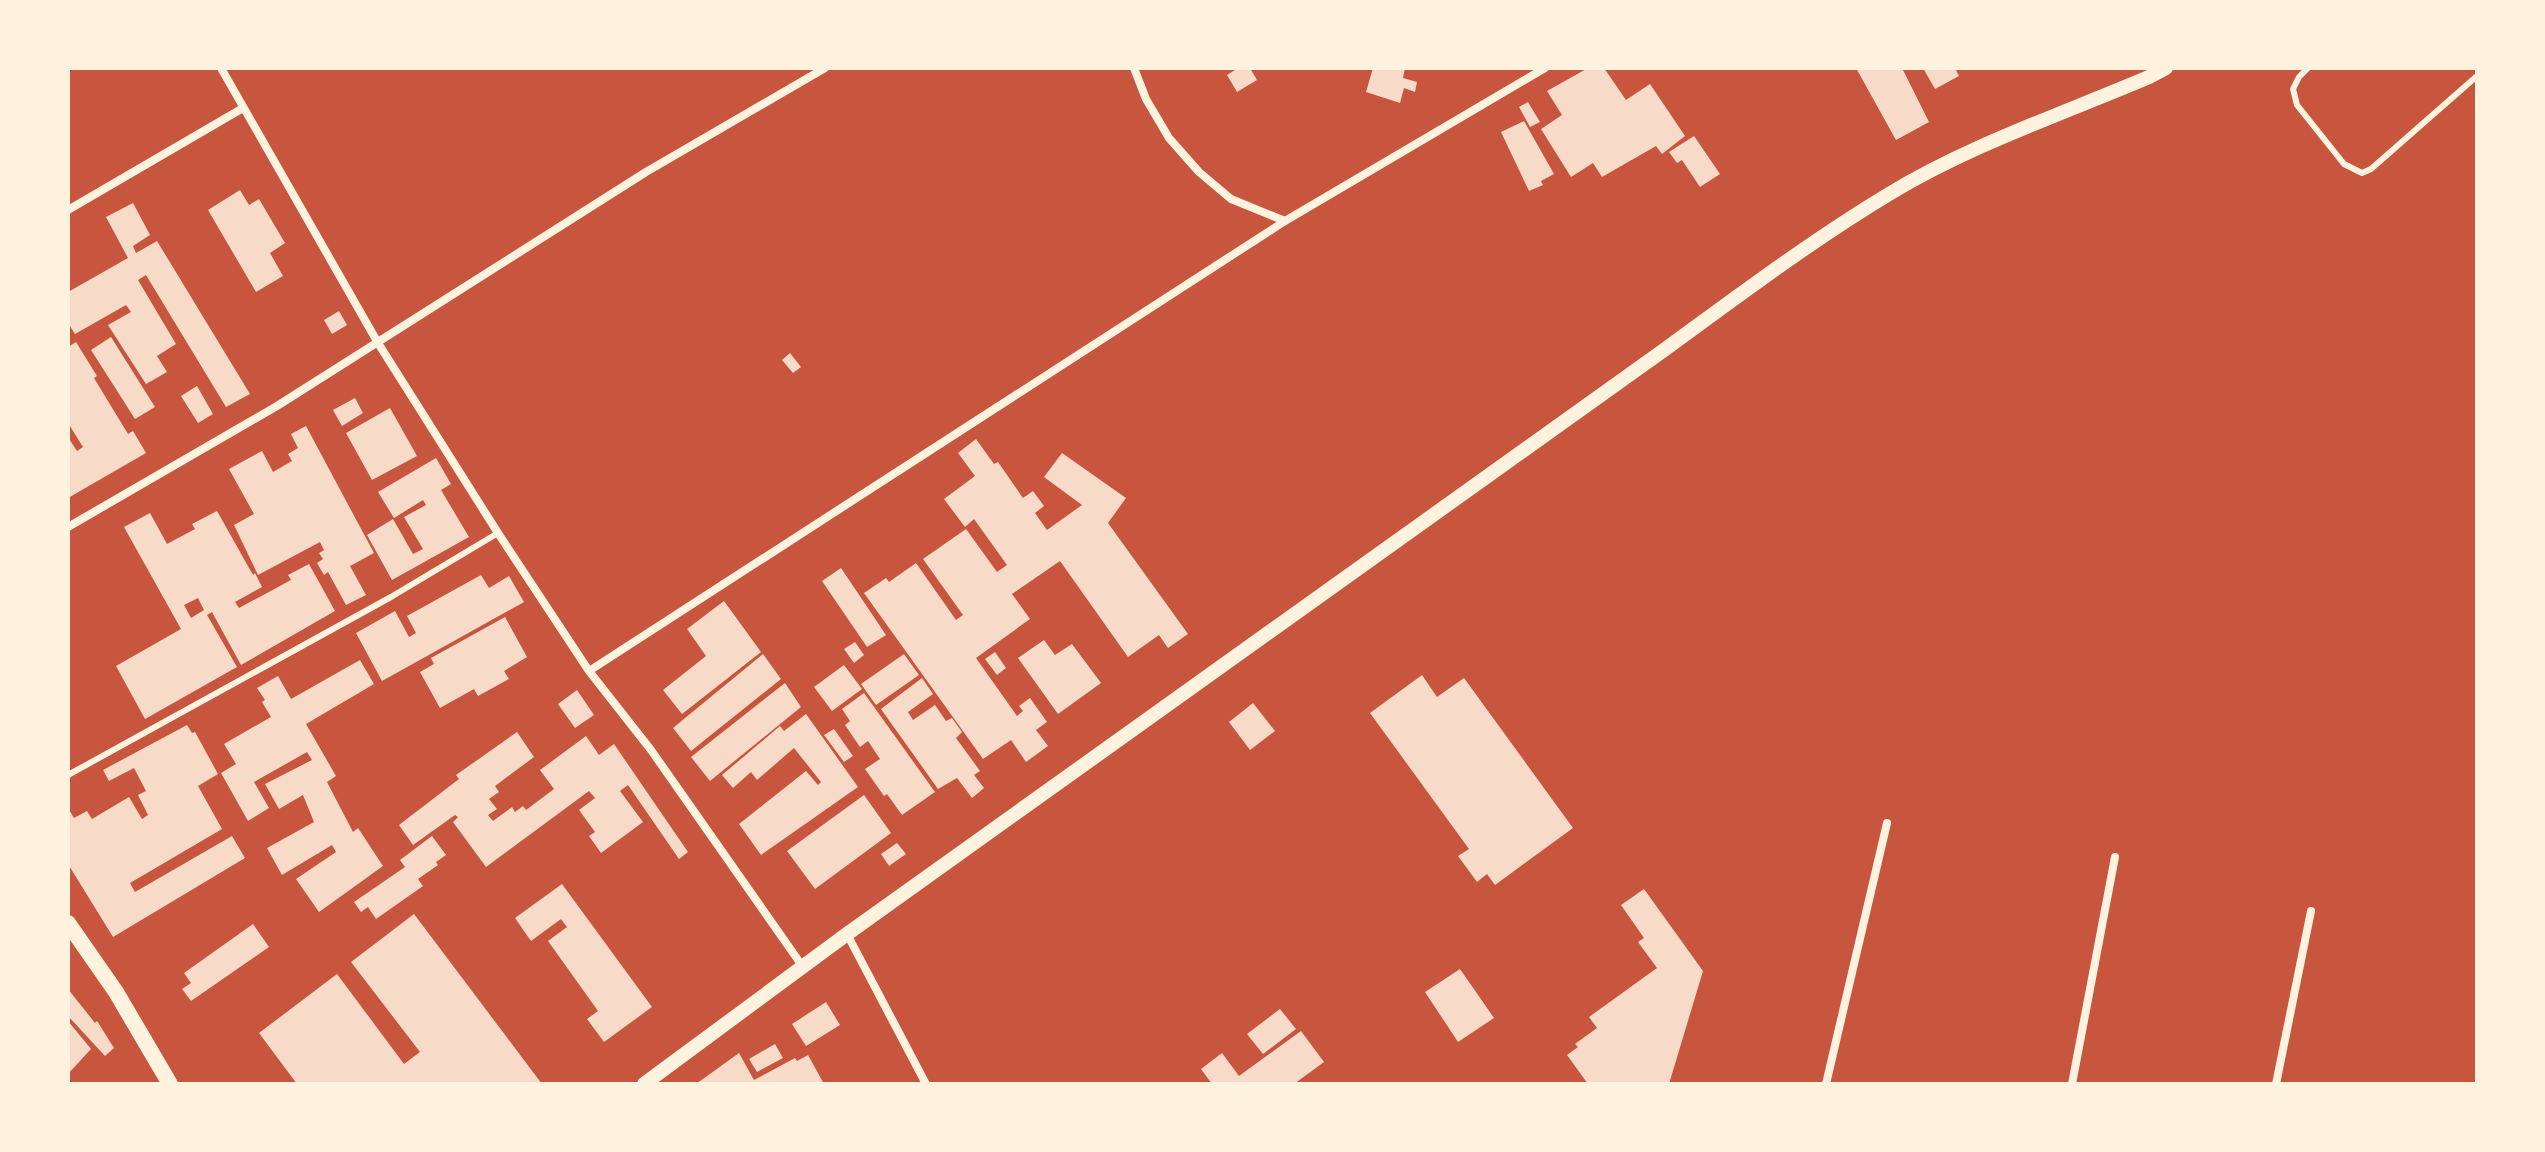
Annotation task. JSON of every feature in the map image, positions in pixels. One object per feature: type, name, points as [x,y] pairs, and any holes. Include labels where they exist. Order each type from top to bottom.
[{"type":"main road","points":[[68,923],[116,992],[170,1084]]},
{"type":"street","points":[[221,68],[378,343],[498,533],[589,671],[651,750],[803,967]]},
{"type":"street","points":[[68,527],[277,406],[634,179],[825,68]]},
{"type":"street","points":[[1134,68],[1146,99],[1169,138],[1199,172],[1231,199],[1285,221]]},
{"type":"street","points":[[589,671],[1285,221],[1545,68]]},
{"type":"street","points":[[644,1084],[847,934],[1786,260],[1891,193],[1991,142],[2166,68]]},
{"type":"street","points":[[68,210],[243,108]]},
{"type":"street","points":[[1826,1084],[1887,823]]},
{"type":"street","points":[[2072,1084],[2115,857]]},
{"type":"street","points":[[2276,1084],[2311,911]]},
{"type":"street","points":[[847,934],[926,1084]]},
{"type":"lane","points":[[2308,68],[2293,89],[2297,105],[2344,164],[2362,173],[2371,169],[2477,76]]},
{"type":"lane","points":[[68,775],[391,597],[498,533]]},
{"type":"building","points":[[1234,68],[1250,68],[1257,80],[1237,92],[1227,75]]},
{"type":"building","points":[[1373,68],[1405,68],[1403,78],[1417,82],[1415,92],[1404,88],[1400,103],[1366,92]]},
{"type":"building","points":[[1588,68],[1604,68],[1626,100],[1650,84],[1685,136],[1662,154],[1656,146],[1602,177],[1593,163],[1571,177],[1541,129],[1562,115],[1547,91]]},
{"type":"building","points":[[1856,68],[1902,68],[1929,122],[1896,140]]},
{"type":"building","points":[[1923,68],[1955,68],[1959,76],[1935,89]]},
{"type":"building","points":[[1528,102],[1540,122],[1530,127],[1519,107]]},
{"type":"building","points":[[1524,121],[1554,174],[1541,181],[1543,185],[1529,191],[1501,132]]},
{"type":"building","points":[[1694,136],[1720,174],[1700,187],[1682,160],[1677,163],[1669,152]]},
{"type":"building","points":[[240,190],[249,205],[259,199],[285,243],[270,253],[283,276],[256,292],[208,210]]},
{"type":"building","points":[[133,203],[150,235],[133,246],[136,253],[157,241],[250,394],[226,407],[146,275],[138,280],[176,344],[157,356],[167,372],[146,384],[108,325],[131,312],[126,305],[75,334],[68,323],[68,292],[128,258],[106,217]]},
{"type":"building","points":[[339,311],[347,325],[332,334],[324,320]]},
{"type":"building","points":[[111,337],[155,407],[135,419],[91,350]]},
{"type":"building","points":[[76,342],[128,434],[133,431],[146,453],[68,498],[68,437],[77,451],[83,447],[68,423],[68,347]]},
{"type":"building","points":[[790,353],[801,367],[793,373],[782,360]]},
{"type":"building","points":[[197,386],[213,414],[198,423],[181,396]]},
{"type":"building","points":[[355,398],[363,413],[342,426],[333,410]]},
{"type":"building","points":[[390,408],[417,456],[372,480],[346,433]]},
{"type":"building","points":[[306,426],[374,553],[350,566],[366,595],[346,605],[328,572],[324,575],[317,563],[323,559],[319,553],[324,550],[320,542],[258,575],[234,525],[254,514],[229,469],[262,451],[273,472],[292,461],[288,454],[298,448],[291,434]]},
{"type":"building","points":[[976,439],[994,464],[998,462],[1023,498],[1033,491],[1044,506],[1035,513],[1047,530],[1082,505],[1044,477],[1062,453],[1126,498],[1108,523],[1188,634],[1168,648],[1159,635],[1128,657],[1060,561],[1012,594],[1030,619],[976,658],[1017,716],[1023,711],[1019,706],[1030,698],[1047,722],[1036,730],[1048,746],[1026,762],[1011,740],[983,759],[864,593],[886,578],[889,582],[916,563],[956,620],[963,615],[923,559],[966,529],[997,572],[1007,565],[974,519],[965,527],[944,499],[975,476],[958,453]]},
{"type":"building","points":[[436,458],[451,484],[441,490],[469,537],[392,580],[367,535],[393,519],[413,554],[423,549],[404,517],[426,505],[423,500],[394,518],[378,492]]},
{"type":"building","points":[[217,511],[253,575],[255,573],[262,587],[235,602],[239,608],[291,580],[288,575],[309,564],[335,611],[241,665],[212,612],[207,615],[237,667],[145,719],[116,666],[181,629],[124,527],[150,513],[167,544],[195,529],[192,524]],"holes":[[[198,598],[204,610],[191,618],[184,605]]]},
{"type":"building","points":[[841,568],[886,635],[867,647],[822,581]]},
{"type":"building","points":[[481,575],[489,588],[509,576],[524,602],[382,681],[356,633],[395,611],[409,637],[416,633],[407,616]]},
{"type":"building","points":[[724,601],[761,652],[682,714],[663,690],[706,656],[687,629]]},
{"type":"building","points":[[505,617],[527,657],[504,671],[509,679],[478,696],[474,689],[440,708],[420,672],[434,664],[431,658]]},
{"type":"building","points":[[1044,640],[1055,655],[1072,644],[1101,683],[1058,714],[1018,658]]},
{"type":"building","points":[[855,642],[864,655],[854,663],[844,649]]},
{"type":"building","points":[[995,652],[1006,668],[997,675],[985,659]]},
{"type":"building","points":[[763,654],[781,679],[691,751],[673,728]]},
{"type":"building","points":[[904,654],[919,675],[876,705],[861,684]]},
{"type":"building","points":[[360,660],[374,684],[306,724],[336,776],[327,782],[353,832],[358,828],[383,866],[319,912],[296,879],[336,852],[332,845],[282,875],[267,848],[314,822],[303,795],[279,809],[265,784],[312,760],[307,752],[254,782],[269,808],[248,821],[221,773],[236,764],[224,744],[271,717],[257,688],[278,676],[291,699]]},
{"type":"building","points":[[844,665],[862,689],[832,711],[814,687]]},
{"type":"building","points":[[1422,675],[1437,697],[1464,678],[1573,828],[1495,885],[1487,874],[1477,882],[1458,856],[1469,849],[1370,713]]},
{"type":"building","points":[[922,678],[933,694],[908,712],[913,720],[935,705],[946,721],[952,718],[962,732],[956,738],[980,771],[974,775],[984,788],[972,798],[957,778],[938,789],[881,709]]},
{"type":"building","points":[[785,683],[801,707],[710,781],[691,757]]},
{"type":"building","points":[[577,690],[594,715],[575,728],[558,704]]},
{"type":"building","points":[[864,693],[935,792],[902,815],[865,769],[880,759],[868,741],[860,747],[845,725],[850,721],[842,709]]},
{"type":"building","points":[[1253,703],[1275,731],[1250,750],[1229,722]]},
{"type":"building","points":[[806,714],[858,787],[761,855],[739,824],[806,771],[818,785],[821,782],[794,748],[757,780],[751,772],[733,788],[722,775],[780,726],[784,731]]},
{"type":"building","points":[[187,725],[192,733],[195,732],[218,774],[198,786],[222,829],[130,883],[135,892],[232,836],[245,858],[113,937],[68,864],[68,808],[74,818],[87,811],[92,819],[129,797],[142,819],[148,815],[138,795],[146,791],[134,768],[109,781],[103,770]]},
{"type":"building","points":[[834,729],[853,756],[844,762],[824,735]]},
{"type":"building","points":[[517,732],[534,757],[495,786],[499,792],[489,799],[497,809],[488,815],[493,821],[512,807],[515,812],[523,806],[526,810],[554,789],[540,770],[586,736],[599,755],[614,744],[688,852],[679,859],[628,785],[620,791],[643,822],[601,853],[589,836],[595,832],[579,810],[595,798],[589,791],[486,867],[453,822],[458,817],[455,815],[413,845],[399,825],[459,779],[456,775]]},
{"type":"building","points":[[864,795],[891,833],[815,889],[787,851]]},
{"type":"building","points":[[432,836],[446,855],[418,879],[423,886],[376,919],[368,907],[361,912],[354,902],[405,867],[400,860]]},
{"type":"building","points":[[897,843],[906,854],[889,866],[881,854]]},
{"type":"building","points":[[562,884],[652,1007],[604,1042],[587,1019],[598,1011],[548,941],[567,927],[561,919],[531,941],[515,918]]},
{"type":"building","points":[[1644,889],[1703,971],[1669,1084],[1588,1084],[1567,1055],[1578,1047],[1575,1044],[1597,1028],[1589,1017],[1657,968],[1638,942],[1644,938],[1621,905]]},
{"type":"building","points":[[414,914],[542,1084],[297,1084],[259,1033],[337,974],[404,1064],[420,1052],[351,962]]},
{"type":"building","points":[[253,924],[269,947],[191,1001],[182,989],[191,983],[184,973]]},
{"type":"building","points":[[1460,969],[1494,1018],[1458,1042],[1425,992]]},
{"type":"building","points":[[68,989],[95,1023],[97,1021],[114,1048],[105,1056],[68,1016]]},
{"type":"building","points":[[826,1002],[840,1025],[806,1046],[792,1024]]},
{"type":"building","points":[[1280,1009],[1296,1029],[1263,1054],[1247,1034]]},
{"type":"building","points":[[68,1021],[91,1049],[68,1074]]},
{"type":"building","points":[[1301,1031],[1324,1062],[1294,1084],[1212,1084],[1201,1069],[1222,1053],[1239,1076]]},
{"type":"building","points":[[775,1044],[783,1058],[757,1072],[749,1059]]},
{"type":"building","points":[[739,1053],[754,1080],[795,1058],[797,1061],[808,1055],[824,1084],[696,1084]]}]
